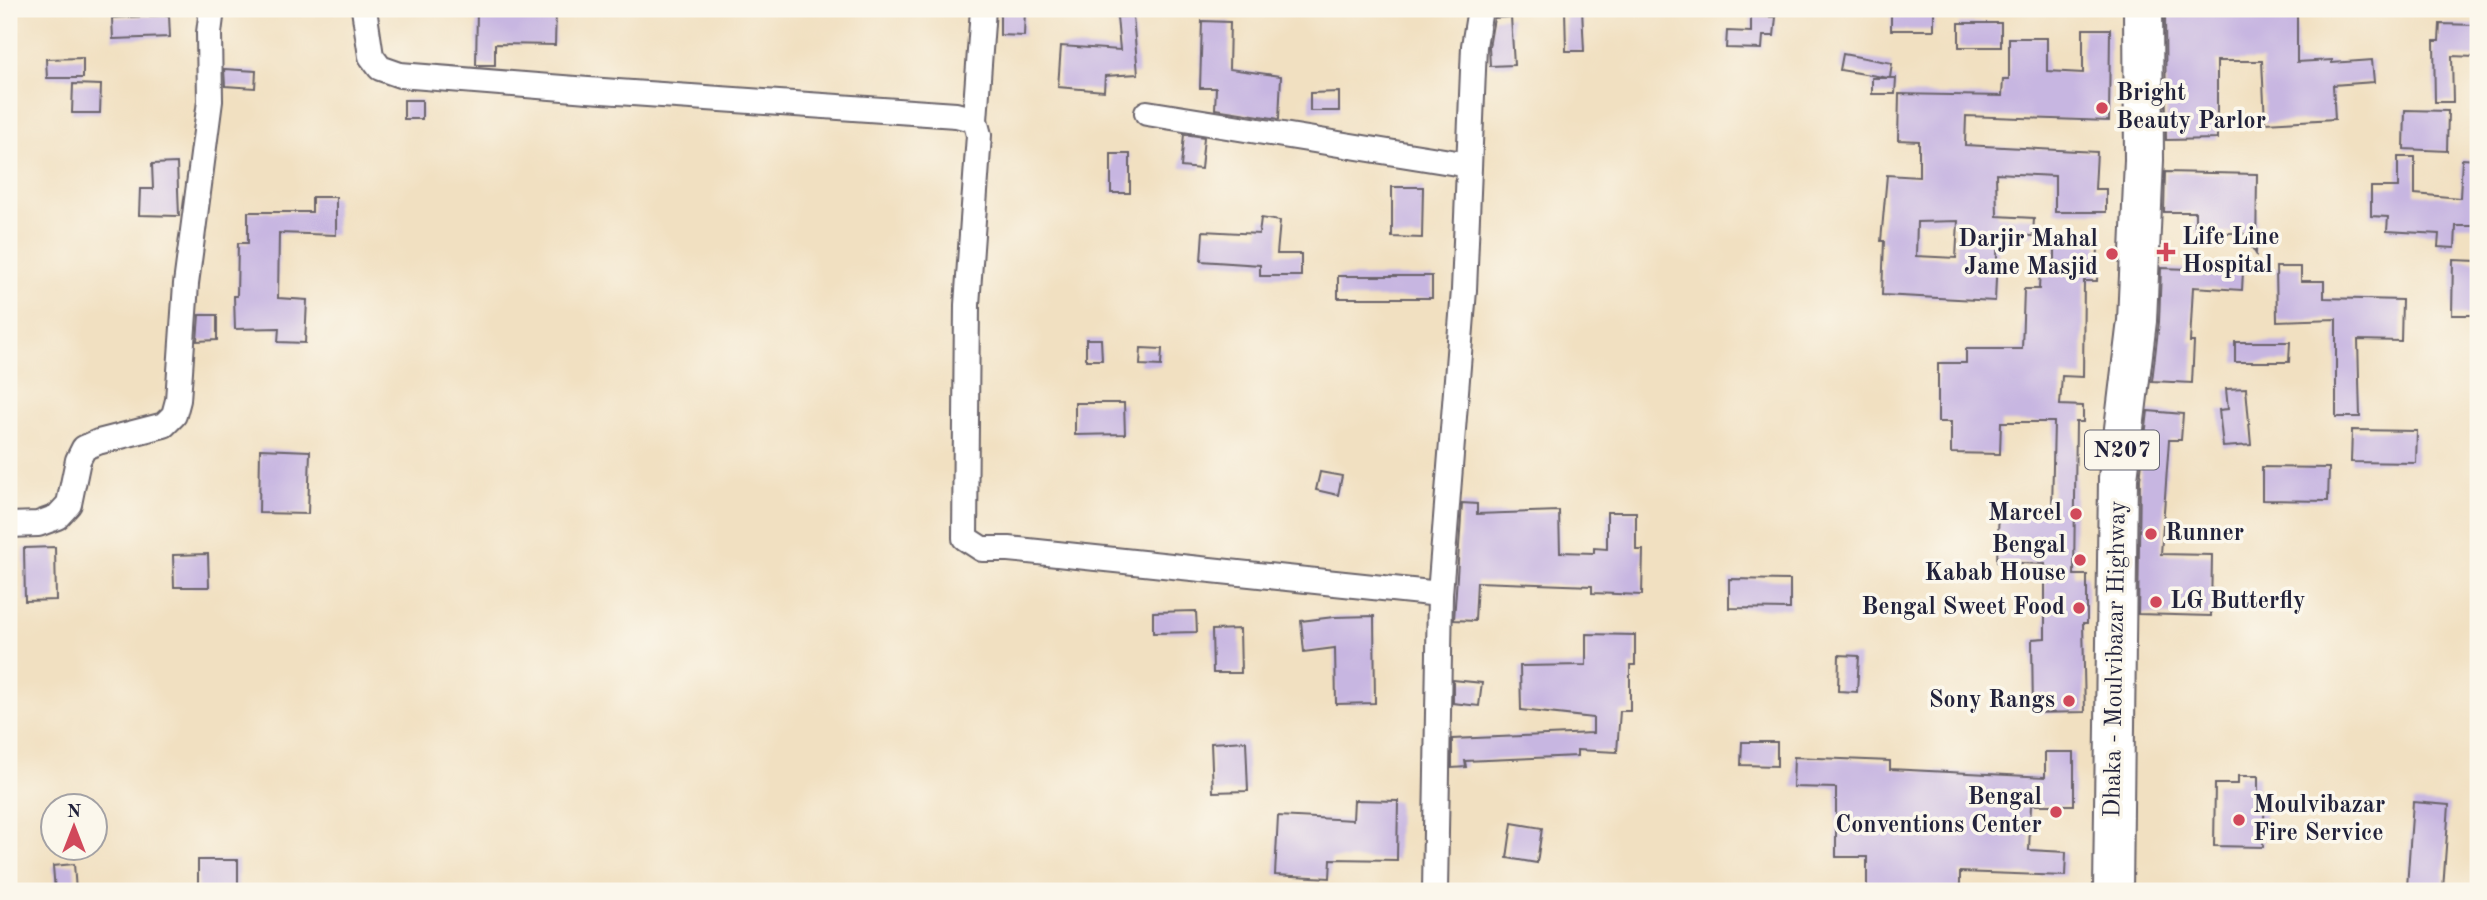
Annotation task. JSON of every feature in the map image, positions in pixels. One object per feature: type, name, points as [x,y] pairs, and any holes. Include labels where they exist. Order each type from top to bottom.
[{"type":"highway","name":"Dhaka - Moulvibazar Highway","points":[[2113,891],[2118,478],[2137,321],[2144,160],[2143,9]]},
{"type":"street","points":[[9,525],[38,524],[57,517],[69,504],[78,460],[84,448],[164,425],[174,415],[178,400],[186,284],[210,101],[209,33],[212,9]]},
{"type":"street","points":[[364,9],[371,56],[380,68],[400,75],[956,115],[975,120]]},
{"type":"street","points":[[982,9],[975,120],[979,135],[967,305],[965,538],[982,549],[1009,549],[1440,594]]},
{"type":"street","points":[[1435,891],[1440,594],[1464,290],[1474,46],[1480,9]]},
{"type":"street","points":[[1147,113],[1469,165]]},
{"type":"building","points":[[556,9],[555,45],[495,44],[495,65],[476,65],[477,11]]},
{"type":"building","points":[[1000,9],[1025,9],[1024,36],[1000,35]]},
{"type":"building","points":[[1565,9],[1582,9],[1584,51],[1566,51]]},
{"type":"building","points":[[1891,9],[1934,9],[1934,30],[1891,30]]},
{"type":"building","points":[[2165,9],[2252,9],[2252,15],[2297,11],[2297,62],[2372,60],[2374,82],[2333,85],[2335,119],[2265,123],[2262,61],[2217,61],[2217,139],[2166,140]]},
{"type":"building","points":[[169,15],[170,37],[113,39],[112,18]]},
{"type":"building","points":[[1133,16],[1138,74],[1105,76],[1104,91],[1058,87],[1061,46],[1120,50],[1117,17]]},
{"type":"building","points":[[1751,16],[1776,17],[1774,36],[1763,36],[1762,49],[1726,48],[1727,31],[1751,32]]},
{"type":"building","points":[[1511,17],[1514,65],[1490,66],[1489,47],[1494,18]]},
{"type":"building","points":[[1202,21],[1230,22],[1229,69],[1281,76],[1279,119],[1215,109],[1216,88],[1200,88]]},
{"type":"building","points":[[1959,23],[2001,23],[2001,47],[1959,47]]},
{"type":"building","points":[[2440,24],[2476,25],[2475,57],[2452,56],[2453,102],[2435,102],[2434,41],[2439,41]]},
{"type":"building","points":[[2083,29],[2110,29],[2109,121],[1966,116],[1965,145],[2097,152],[2095,189],[2106,189],[2106,212],[2055,212],[2055,176],[1996,173],[1997,216],[2034,218],[2033,236],[1998,235],[1995,301],[1882,295],[1884,241],[1881,241],[1887,175],[1919,177],[1919,141],[1898,140],[1899,94],[2002,96],[2003,79],[2009,79],[2009,38],[2047,38],[2047,71],[2083,73]],"holes":[[[1958,221],[1956,258],[1916,256],[1917,222]]]},
{"type":"building","points":[[1843,54],[1892,63],[1890,78],[1896,78],[1895,94],[1872,94],[1872,78],[1889,78],[1840,70]]},
{"type":"building","points":[[83,58],[83,78],[47,78],[46,59]]},
{"type":"building","points":[[224,69],[256,71],[255,88],[225,86]]},
{"type":"building","points":[[73,84],[101,85],[100,113],[72,113]]},
{"type":"building","points":[[1339,92],[1339,111],[1310,111],[1310,93]]},
{"type":"building","points":[[404,100],[422,100],[422,119],[404,119]]},
{"type":"building","points":[[2405,110],[2448,111],[2447,151],[2404,149]]},
{"type":"building","points":[[1184,134],[1204,137],[1201,169],[1181,167]]},
{"type":"building","points":[[1111,154],[1130,154],[1130,193],[1111,193]]},
{"type":"building","points":[[2398,157],[2415,157],[2415,194],[2460,198],[2462,159],[2478,160],[2478,226],[2456,226],[2455,248],[2438,247],[2439,234],[2387,231],[2388,217],[2371,216],[2371,187],[2398,187]]},
{"type":"building","points":[[177,163],[179,216],[139,215],[140,189],[153,189],[152,164]]},
{"type":"building","points":[[2165,172],[2257,174],[2256,254],[2243,233],[2195,233],[2195,212],[2164,212]]},
{"type":"building","points":[[1392,187],[1423,187],[1422,238],[1392,237]]},
{"type":"building","points":[[312,197],[336,197],[336,235],[279,233],[278,298],[307,300],[305,343],[278,342],[279,328],[235,329],[234,296],[237,296],[238,243],[248,243],[248,212],[312,212]]},
{"type":"building","points":[[1261,218],[1280,221],[1277,254],[1301,254],[1301,276],[1260,276],[1260,265],[1201,261],[1203,231],[1259,234]]},
{"type":"building","points":[[2055,243],[2098,243],[2097,281],[2084,281],[2083,377],[2062,376],[2060,405],[2083,406],[2083,422],[2076,422],[2074,575],[2087,575],[2087,623],[2083,623],[2085,712],[2033,713],[2032,639],[2045,638],[2045,564],[1997,562],[1999,508],[2052,510],[2054,422],[2001,422],[2000,454],[1951,453],[1951,422],[1938,422],[1938,363],[1966,363],[1966,349],[2022,349],[2024,289],[2039,289],[2040,268],[2055,268]]},
{"type":"building","points":[[2453,260],[2478,261],[2478,315],[2452,315]]},
{"type":"building","points":[[2276,267],[2301,267],[2301,281],[2324,281],[2324,298],[2402,300],[2401,341],[2358,340],[2360,417],[2336,417],[2336,319],[2277,321]]},
{"type":"building","points":[[2161,268],[2243,271],[2242,290],[2193,287],[2190,342],[2194,342],[2192,383],[2152,381],[2159,322]]},
{"type":"building","points":[[1338,276],[1432,276],[1432,298],[1338,298]]},
{"type":"building","points":[[199,315],[217,315],[217,340],[197,341]]},
{"type":"building","points":[[1086,339],[1101,339],[1102,360],[1086,360]]},
{"type":"building","points":[[2235,342],[2290,342],[2289,362],[2235,362]]},
{"type":"building","points":[[1141,348],[1162,349],[1161,366],[1140,365]]},
{"type":"building","points":[[2246,388],[2251,445],[2223,447],[2219,410],[2228,409],[2226,389]]},
{"type":"building","points":[[1075,403],[1124,403],[1125,434],[1075,435]]},
{"type":"building","points":[[2148,411],[2183,414],[2181,440],[2169,440],[2161,554],[2212,555],[2211,616],[2138,614],[2140,479]]},
{"type":"building","points":[[2352,430],[2417,431],[2416,463],[2351,462]]},
{"type":"building","points":[[260,449],[310,451],[308,514],[259,513]]},
{"type":"building","points":[[2262,467],[2329,468],[2328,501],[2262,500]]},
{"type":"building","points":[[1320,472],[1342,476],[1338,495],[1316,490]]},
{"type":"building","points":[[1462,503],[1477,504],[1477,514],[1559,511],[1560,552],[1594,553],[1594,548],[1607,549],[1607,512],[1636,512],[1636,550],[1643,550],[1642,595],[1592,593],[1592,586],[1477,582],[1475,621],[1454,620]]},
{"type":"building","points":[[55,547],[56,600],[25,601],[24,548]]},
{"type":"building","points":[[208,554],[209,587],[174,587],[173,555]]},
{"type":"building","points":[[1729,579],[1790,580],[1790,609],[1729,608]]},
{"type":"building","points":[[1196,611],[1197,632],[1153,633],[1153,612]]},
{"type":"building","points":[[1374,616],[1375,703],[1336,704],[1335,648],[1304,652],[1301,621]]},
{"type":"building","points":[[1240,629],[1241,673],[1213,673],[1212,630]]},
{"type":"building","points":[[1586,634],[1635,635],[1635,665],[1630,665],[1630,711],[1620,711],[1617,752],[1577,750],[1577,756],[1465,761],[1466,767],[1452,768],[1452,739],[1593,733],[1593,718],[1521,710],[1520,666],[1586,665]]},
{"type":"building","points":[[1839,655],[1859,656],[1857,692],[1838,691]]},
{"type":"building","points":[[1453,680],[1482,683],[1479,706],[1453,703]]},
{"type":"building","points":[[1246,741],[1248,791],[1213,792],[1211,743]]},
{"type":"building","points":[[1742,742],[1777,742],[1777,766],[1741,765]]},
{"type":"building","points":[[2045,752],[2074,752],[2074,805],[2031,805],[2029,850],[2066,852],[2065,876],[1960,872],[1960,891],[1867,891],[1867,857],[1836,857],[1836,788],[1793,787],[1794,757],[1890,761],[1890,769],[2045,777]]},
{"type":"building","name":"Moulvibazar Fire Service","points":[[2238,776],[2258,776],[2258,794],[2265,795],[2263,847],[2214,846],[2215,784],[2238,784]]},
{"type":"building","points":[[1354,800],[1398,801],[1397,860],[1331,859],[1330,878],[1275,875],[1278,816],[1353,820]]},
{"type":"building","points":[[2413,802],[2449,805],[2443,889],[2407,887]]},
{"type":"building","points":[[1512,823],[1542,828],[1537,863],[1507,858]]},
{"type":"building","points":[[198,860],[238,860],[238,891],[198,891]]},
{"type":"building","points":[[74,864],[76,891],[55,891],[53,866]]},
{"type":"place","name":"Bright Beauty Parlor","points":[[2102,108]]},
{"type":"place","name":"Life Line Hospital","points":[[2166,252]]},
{"type":"place","name":"Darjir Mahal Jame Masjid","points":[[2112,254]]},
{"type":"place","name":"Marcel","points":[[2076,514]]},
{"type":"place","name":"Runner","points":[[2151,534]]},
{"type":"place","name":"Bengal Kabab House","points":[[2080,560]]},
{"type":"place","name":"LG Butterfly","points":[[2156,602]]},
{"type":"place","name":"Bengal Sweet Food","points":[[2079,608]]},
{"type":"place","name":"Sony Rangs","points":[[2069,701]]},
{"type":"place","name":"Bengal Conventions Center","points":[[2056,812]]},
{"type":"place","name":"Moulvibazar Fire Service","points":[[2239,820]]}]
